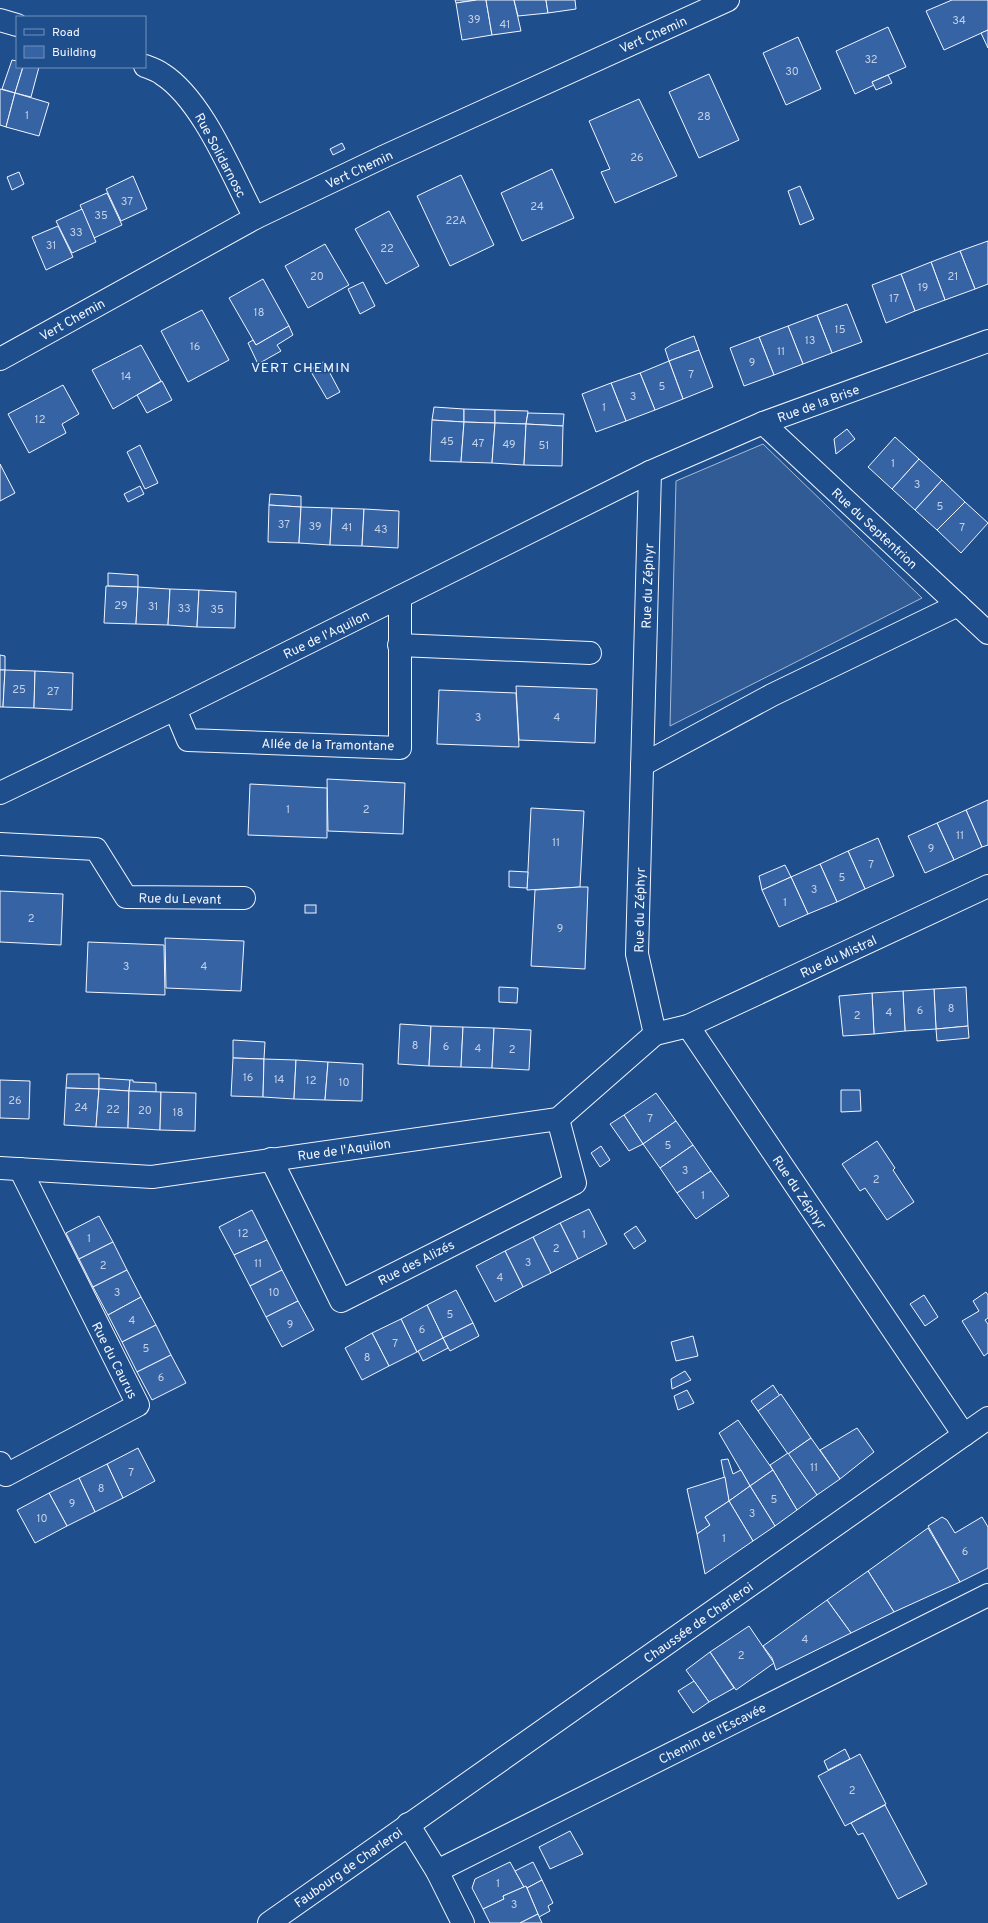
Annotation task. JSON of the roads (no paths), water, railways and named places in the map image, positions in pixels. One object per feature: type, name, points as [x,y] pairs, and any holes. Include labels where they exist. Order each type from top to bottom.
[{"type":"street","name":"Vert Chemin","points":[[0,359],[255,218],[385,156],[728,0]]},
{"type":"street","points":[[0,20],[16,25]]},
{"type":"street","name":"Rue Solidarnosc","points":[[146,66],[162,74],[187,96],[201,114],[255,218]]},
{"type":"street","name":"Rue de la Brise","points":[[650,472],[763,423],[988,341]]},
{"type":"street","name":"Rue du Septentrion","points":[[763,423],[988,633]]},
{"type":"street","name":"Rue de l'Aquilon","points":[[0,793],[175,709],[650,472]]},
{"type":"street","name":"Rue du Zéphyr","points":[[650,472],[637,954],[655,1034]]},
{"type":"street","name":"Allée de la Tramontane","points":[[175,709],[188,740],[400,748],[400,597]]},
{"type":"street","points":[[642,765],[772,695],[958,605]]},
{"type":"street","points":[[399,645],[590,652]]},
{"type":"street","name":"Rue du Levant","points":[[0,844],[96,849],[126,897],[244,898]]},
{"type":"street","name":"Rue du Mistral","points":[[688,1026],[988,886]]},
{"type":"street","points":[[558,1119],[655,1034],[688,1026]]},
{"type":"street","name":"Rue du Zéphyr","points":[[688,1026],[964,1435]]},
{"type":"street","name":"Rue de l'Aquilon","points":[[10,1169],[152,1177],[558,1119]]},
{"type":"street","name":"Rue des Alizés","points":[[271,1160],[341,1301],[574,1182],[558,1119]]},
{"type":"street","name":"Rue du Caurus","points":[[0,1463],[6,1475],[138,1405],[10,1169]]},
{"type":"street","name":"Chaussée de Charleroi","points":[[408,1824],[988,1418]]},
{"type":"street","name":"Chemin de l'Escavée","points":[[437,1871],[988,1595]]},
{"type":"street","points":[[408,1824],[437,1871],[463,1923]]},
{"type":"street","name":"Faubourg de Charleroi","points":[[269,1923],[408,1824]]},
{"type":"district","name":"VERT CHEMIN","points":[[301,367]]}]
